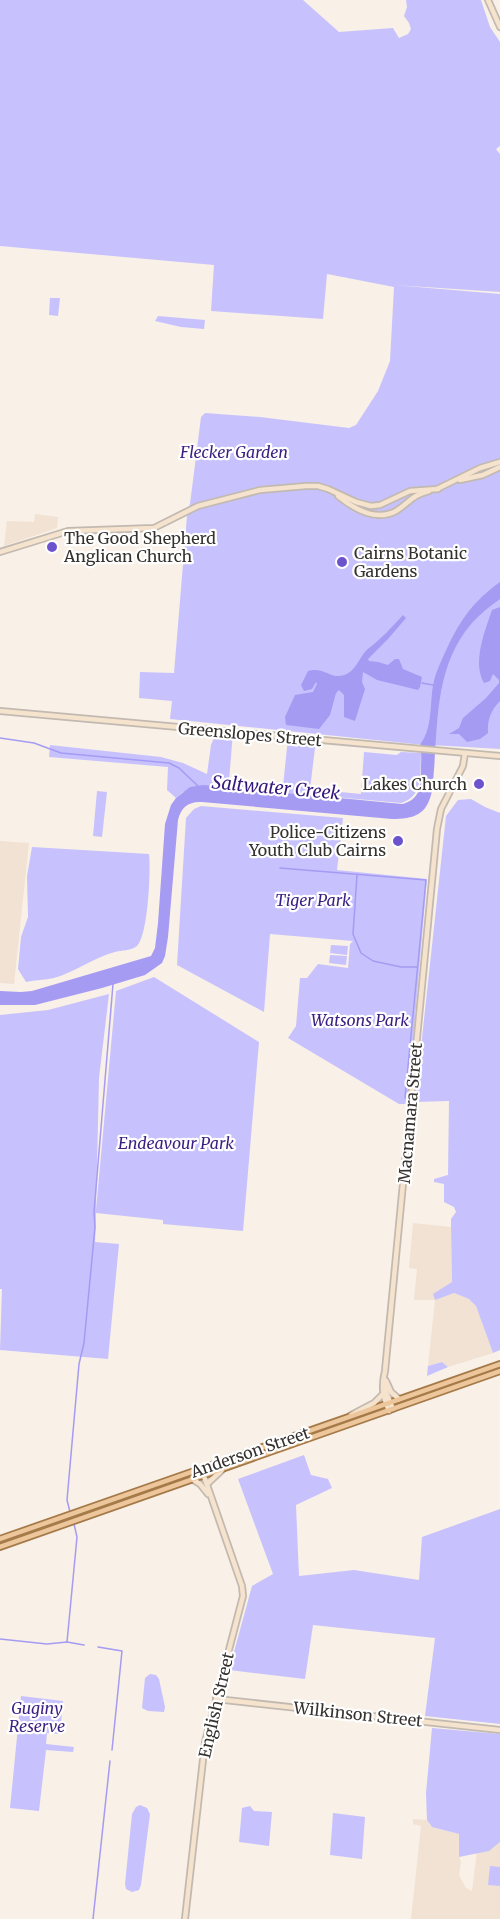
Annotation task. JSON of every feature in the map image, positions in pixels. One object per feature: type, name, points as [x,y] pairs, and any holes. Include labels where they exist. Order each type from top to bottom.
[{"type":"main road","name":"Anderson Street","points":[[0,1539],[500,1364]]},
{"type":"main road","name":"Anderson Street","points":[[0,1547],[500,1371]]},
{"type":"main road","points":[[106,1502],[106,1509]]},
{"type":"main road","points":[[98,1512],[100,1504]]},
{"type":"street","points":[[488,0],[500,27]]},
{"type":"street","points":[[0,552],[68,531],[154,528],[198,506],[260,490],[314,486],[331,490],[370,514],[387,514],[396,511],[417,494],[438,489],[475,470],[500,462]]},
{"type":"street","points":[[452,482],[483,475],[500,467]]},
{"type":"street","points":[[355,505],[380,505],[410,491],[438,489]]},
{"type":"street","name":"Greenslopes Street","points":[[0,711],[500,756]]},
{"type":"street","name":"Macnamara Street","points":[[391,1410],[382,1394],[382,1386],[437,829],[441,809],[463,766],[465,753]]},
{"type":"street","name":"Macnamara Street","points":[[385,1371],[388,1404]]},
{"type":"street","points":[[386,1378],[391,1392],[399,1399]]},
{"type":"street","points":[[349,1417],[374,1403],[382,1394]]},
{"type":"street","points":[[207,1484],[224,1468]]},
{"type":"street","name":"English Street","points":[[185,1919],[204,1749],[243,1596],[242,1586],[200,1469]]},
{"type":"street","name":"English Street","points":[[202,1476],[207,1484],[209,1496]]},
{"type":"street","points":[[192,1479],[200,1484],[209,1496]]},
{"type":"street","name":"Wilkinson Street","points":[[216,1699],[500,1730]]},
{"type":"shaded area","points":[[35,514],[58,517],[57,528],[4,546],[7,521],[34,522]]},
{"type":"shaded area","points":[[500,582],[500,599],[472,623],[459,641],[449,661],[439,703],[432,791],[427,806],[423,810],[407,818],[392,819],[202,802],[189,804],[181,812],[178,820],[168,937],[162,963],[145,975],[102,988],[35,1005],[0,1005],[0,991],[32,991],[151,956],[155,948],[158,923],[165,824],[171,805],[190,787],[203,785],[402,804],[413,799],[420,787],[420,745],[428,728],[432,690],[437,671],[461,622],[477,601]]},
{"type":"shaded area","points":[[500,607],[500,701],[490,715],[488,733],[480,739],[467,742],[459,734],[449,734],[459,728],[463,718],[499,683],[493,674],[490,681],[484,683],[479,666],[479,656],[492,610]]},
{"type":"shaded area","points":[[403,615],[406,618],[368,659],[388,665],[395,659],[399,659],[403,669],[422,677],[418,690],[377,680],[363,672],[362,682],[365,689],[355,721],[344,717],[344,695],[339,690],[336,693],[330,715],[319,729],[286,725],[285,717],[295,695],[313,692],[317,684],[316,682],[312,689],[304,691],[301,685],[308,671],[319,670],[335,676],[348,673],[366,651]]},
{"type":"shaded area","points":[[0,841],[29,843],[14,984],[0,983]]},
{"type":"shaded area","points":[[413,1223],[451,1227],[452,1282],[434,1294],[435,1299],[454,1293],[469,1299],[476,1306],[493,1353],[448,1367],[442,1362],[428,1366],[435,1300],[414,1300],[417,1269],[409,1268]]},
{"type":"shaded area","points":[[491,1736],[500,1737],[500,1919],[411,1919],[421,1826],[413,1824],[413,1819],[427,1820],[432,1827],[459,1834],[461,1862],[459,1875],[466,1888],[472,1891]]},
{"type":"green space","name":"Flecker Garden","points":[[0,0],[303,0],[339,32],[393,28],[399,38],[408,34],[411,29],[404,16],[407,7],[406,0],[481,0],[490,27],[500,42],[500,146],[496,149],[500,154],[500,292],[394,285],[500,294],[500,749],[414,744],[170,719],[172,701],[139,698],[140,672],[174,673],[187,516],[201,417],[205,413],[349,428],[356,425],[378,391],[390,361],[394,287],[327,274],[323,319],[211,311],[214,265],[0,246]]},
{"type":"green space","points":[[50,298],[60,298],[58,316],[49,315]]},
{"type":"green space","points":[[158,316],[205,320],[204,329],[155,321]]},
{"type":"green space","points":[[217,731],[233,732],[229,781],[283,786],[288,738],[316,740],[310,789],[361,794],[364,752],[397,755],[401,752],[421,753],[419,783],[414,795],[401,803],[245,789],[183,792],[176,798],[167,790],[168,767],[49,757],[50,745],[161,757],[183,763],[207,774],[211,745]]},
{"type":"green space","points":[[97,791],[107,792],[102,837],[93,836]]},
{"type":"green space","points":[[471,799],[500,813],[500,1350],[493,1353],[476,1306],[469,1299],[454,1293],[435,1300],[433,1294],[452,1282],[451,1219],[456,1212],[454,1207],[444,1202],[444,1184],[434,1182],[434,1179],[448,1175],[449,1101],[414,1102],[446,816],[458,800]]},
{"type":"green space","points":[[201,806],[343,818],[337,870],[427,879],[408,1099],[405,1104],[399,1104],[288,1038],[296,1026],[300,978],[307,978],[318,964],[348,968],[350,944],[353,941],[270,934],[264,1012],[177,965],[186,818],[194,809]]},
{"type":"green space","points":[[32,847],[149,854],[150,874],[146,917],[141,940],[137,946],[107,955],[54,978],[26,982],[18,969],[21,937],[28,917],[27,876]]},
{"type":"green space","points":[[331,945],[348,946],[347,955],[330,953]]},
{"type":"green space","points":[[330,955],[347,956],[346,965],[329,963]]},
{"type":"green space","name":"Endeavour Park","points":[[154,977],[259,1042],[243,1231],[163,1224],[163,1220],[96,1213],[95,1242],[119,1244],[108,1359],[0,1350],[2,1289],[0,1289],[0,1015],[48,1010],[109,994],[99,1078],[96,1210],[116,991]]},
{"type":"green space","points":[[442,1362],[448,1367],[427,1376],[428,1366]]},
{"type":"green space","points":[[304,1455],[311,1475],[328,1479],[332,1488],[296,1505],[299,1576],[354,1570],[419,1580],[422,1537],[500,1509],[500,1724],[425,1716],[435,1638],[313,1625],[305,1679],[229,1670],[252,1586],[273,1574],[238,1479]]},
{"type":"green space","points":[[150,1674],[156,1675],[159,1679],[164,1712],[148,1711],[142,1708],[145,1678]]},
{"type":"green space","name":"Guginy Reserve","points":[[21,1696],[63,1701],[60,1734],[47,1733],[46,1744],[74,1747],[73,1752],[46,1750],[39,1811],[10,1808]]},
{"type":"green space","points":[[432,1728],[500,1734],[500,1842],[489,1851],[459,1857],[459,1834],[432,1827],[427,1820],[426,1793]]},
{"type":"green space","points":[[140,1805],[147,1808],[150,1814],[141,1885],[139,1890],[132,1892],[126,1889],[125,1884],[132,1814]]},
{"type":"green space","points":[[250,1806],[254,1811],[272,1812],[269,1846],[239,1842],[242,1808]]},
{"type":"green space","points":[[333,1813],[365,1817],[362,1859],[330,1855]]},
{"type":"green space","points":[[490,1866],[500,1867],[500,1886],[488,1885]]},
{"type":"waterway","points":[[422,683],[433,685]]},
{"type":"waterway","points":[[0,738],[34,743],[61,753],[169,763],[179,768],[198,786]]},
{"type":"waterway","points":[[280,868],[426,880],[405,1098]]},
{"type":"waterway","points":[[357,875],[353,934],[361,953],[373,961],[401,967],[417,967]]},
{"type":"waterway","points":[[70,1512],[67,1500],[79,1364],[84,1343],[95,1227],[94,1212],[113,984]]},
{"type":"waterway","points":[[67,1642],[77,1537],[74,1524]]},
{"type":"waterway","points":[[0,1639],[84,1645]]},
{"type":"waterway","points":[[98,1647],[122,1651],[112,1750]]},
{"type":"waterway","points":[[93,1919],[110,1761]]},
{"type":"place","name":"The Good Shepherd Anglican Church","points":[[52,547]]},
{"type":"place","name":"Cairns Botanic Gardens","points":[[342,562]]},
{"type":"place","name":"Lakes Church","points":[[479,784]]},
{"type":"place","name":"Police-Citizens Youth Club Cairns","points":[[398,841]]},
{"type":"water label","name":"Saltwater Creek","points":[[276,788]]},
{"type":"park label","name":"Tiger Park","points":[[313,900]]},
{"type":"park label","name":"Watsons Park","points":[[360,1020]]}]
